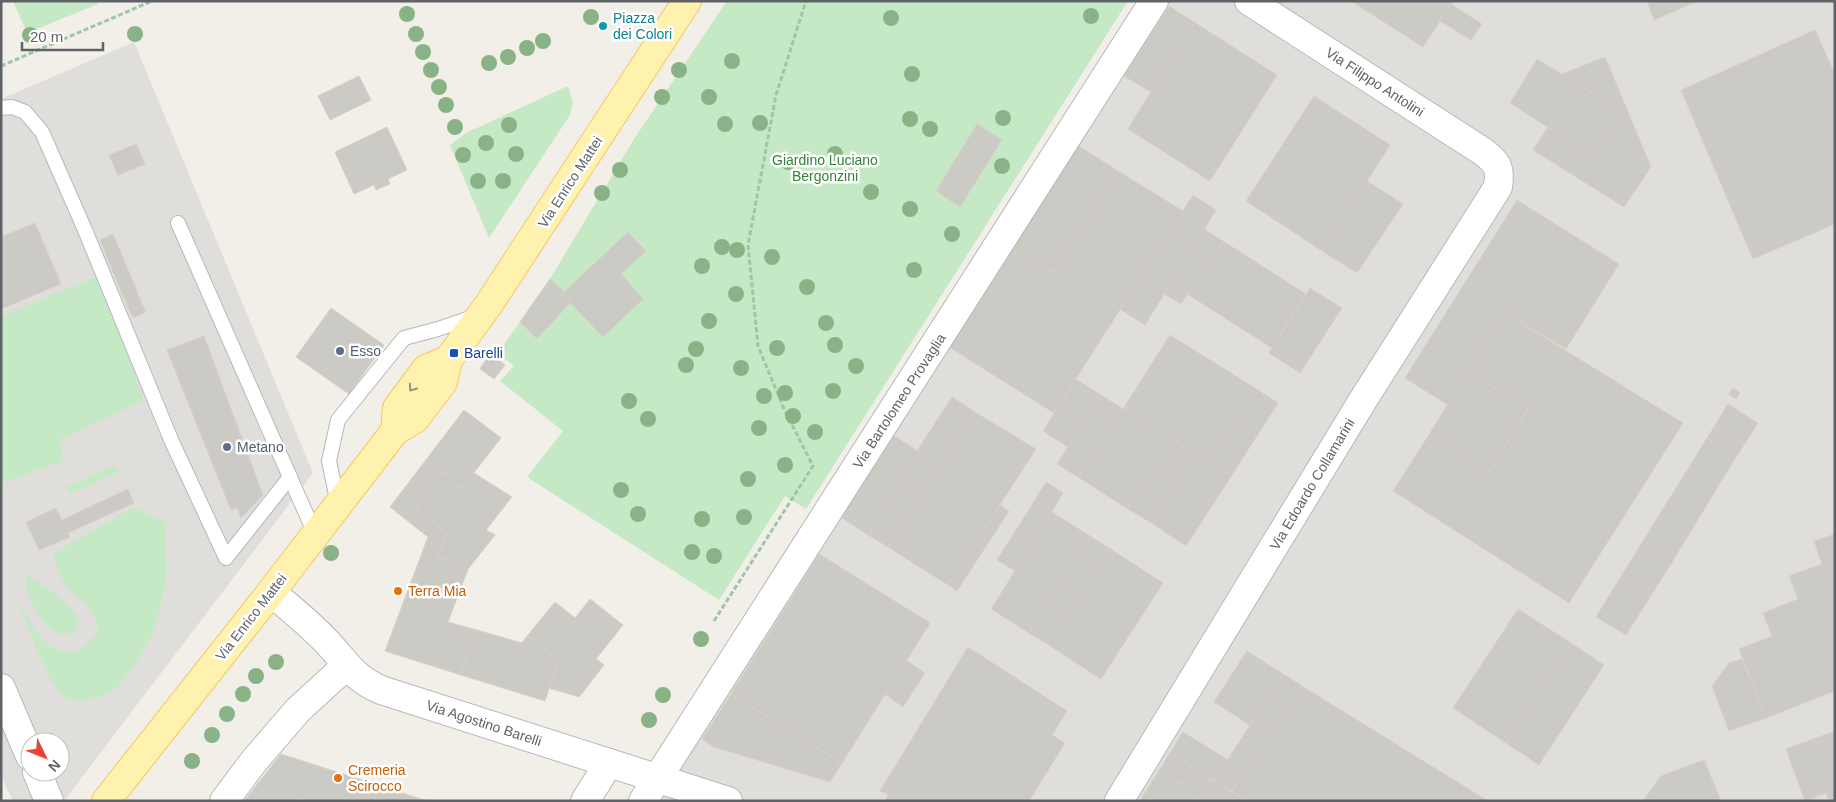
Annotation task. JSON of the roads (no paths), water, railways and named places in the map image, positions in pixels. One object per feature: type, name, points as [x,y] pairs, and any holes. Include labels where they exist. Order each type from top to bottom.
[{"type":"main road","name":"Via Enrico Mattei","points":[[106,801],[396,431],[415,419],[443,382],[448,360],[482,314],[559,199],[687,1]]},
{"type":"street","name":"Via Bartolomeo Provaglia","points":[[650,790],[1154,1]]},
{"type":"street","name":"Via Filippo Antolini","points":[[1249,1],[1482,151],[1492,158],[1498,166]]},
{"type":"street","name":"Via Edoardo Collamarini","points":[[1119,801],[1363,400],[1490,201],[1498,187],[1500,175],[1498,166]]},
{"type":"street","name":"Via Agostino Barelli","points":[[271,592],[308,622],[346,666],[365,683],[380,690],[609,763],[650,790],[728,801]]},
{"type":"street","points":[[224,801],[254,761],[298,710],[346,666]]},
{"type":"street","points":[[1,688],[20,733]]},
{"type":"street","points":[[585,801],[609,763]]},
{"type":"street","points":[[41,782],[49,801]]},
{"type":"lane","points":[[1,108],[12,107],[25,112],[42,132],[85,230],[172,442],[226,558],[290,477]]},
{"type":"lane","points":[[178,223],[315,534]]},
{"type":"lane","points":[[338,504],[330,461],[338,420],[404,338],[482,314]]},
{"type":"place","name":"Piazza dei Colori","points":[[603,26]]},
{"type":"place","name":"Esso","points":[[340,351]]},
{"type":"place","name":"Barelli","points":[[454,353]]},
{"type":"place","name":"Metano","points":[[227,447]]},
{"type":"place","name":"Terra Mia","points":[[398,591]]},
{"type":"place","name":"Cremeria Scirocco","points":[[338,778]]},
{"type":"park label","name":"Giardino Luciano Bergonzini","points":[[825,168]]}]
